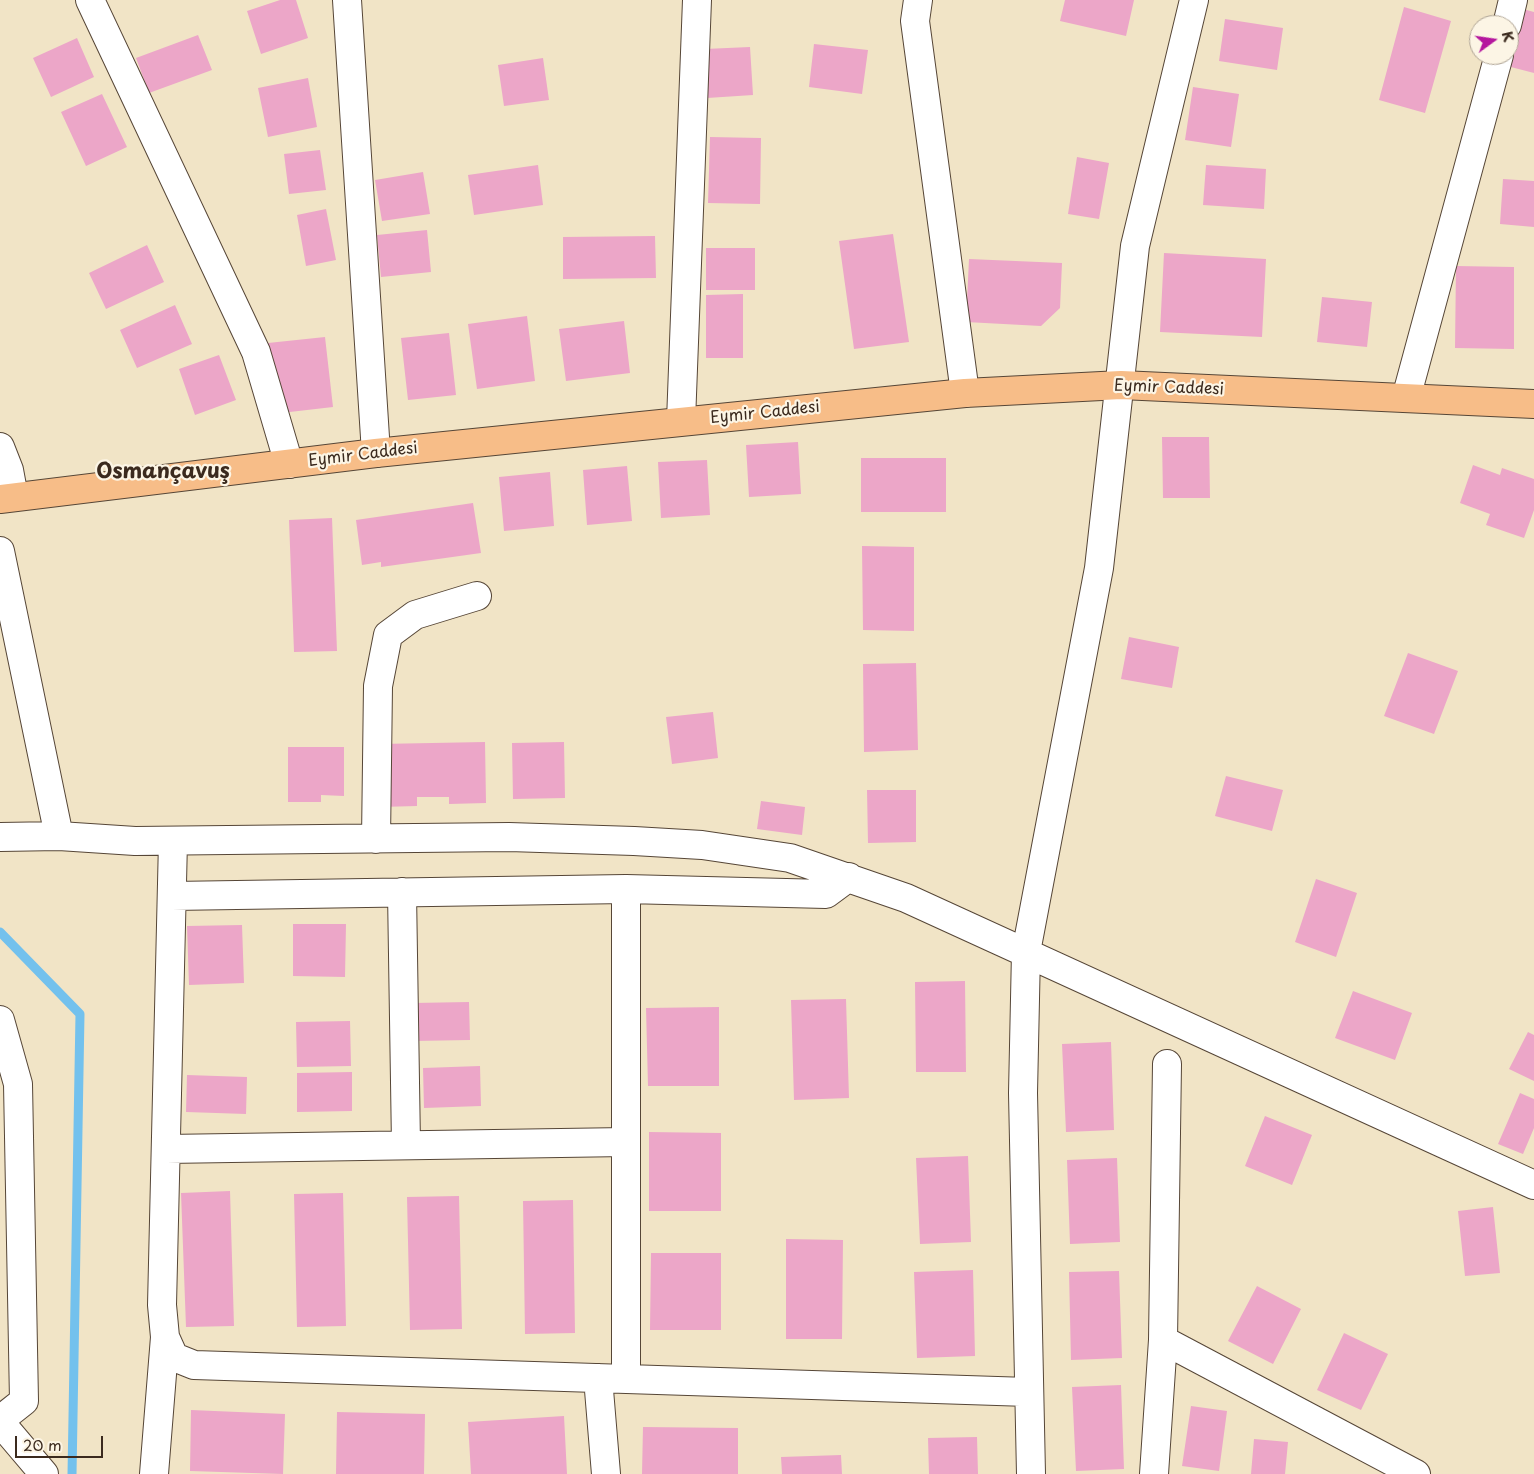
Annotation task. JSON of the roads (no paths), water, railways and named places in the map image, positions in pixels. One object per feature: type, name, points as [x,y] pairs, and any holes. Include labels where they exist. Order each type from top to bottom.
[{"type":"main road","name":"Eymir Caddesi","points":[[7,498],[376,453],[965,393],[1121,385],[1534,404]]},
{"type":"street","points":[[90,0],[256,352],[289,464]]},
{"type":"street","points":[[348,0],[376,453]]},
{"type":"street","points":[[681,422],[697,0]]},
{"type":"street","points":[[918,0],[915,21],[965,393]]},
{"type":"street","points":[[1032,1474],[1028,1392],[1022,1093],[1026,952],[1099,568],[1121,385],[1135,246],[1194,0]]},
{"type":"street","points":[[1509,15],[1513,0]]},
{"type":"street","points":[[1406,398],[1495,65]]},
{"type":"street","points":[[0,447],[9,470],[7,498]]},
{"type":"street","points":[[0,551],[59,836]]},
{"type":"street","points":[[376,839],[378,686],[388,635],[415,616],[477,596]]},
{"type":"street","points":[[0,837],[59,836],[134,841],[519,838],[634,840],[702,845],[790,858],[850,877],[906,898],[1534,1185]]},
{"type":"street","points":[[154,1474],[165,1337],[162,1305],[173,841]]},
{"type":"street","points":[[172,896],[626,889],[737,894],[826,894],[850,877]]},
{"type":"street","points":[[626,889],[626,1379]]},
{"type":"street","points":[[402,892],[406,1145]]},
{"type":"street","points":[[0,1020],[18,1084],[24,1401],[0,1421],[44,1474]]},
{"type":"street","points":[[1154,1474],[1163,1340],[1168,1064]]},
{"type":"street","points":[[166,1149],[626,1142]]},
{"type":"street","points":[[165,1337],[174,1356],[194,1365],[1028,1392]]},
{"type":"street","points":[[1163,1340],[1416,1474]]},
{"type":"street","points":[[598,1378],[606,1474]]},
{"type":"waterway","points":[[0,932],[80,1014],[72,1474]]},
{"type":"district","name":"Osmançavuş","points":[[163,472]]}]
